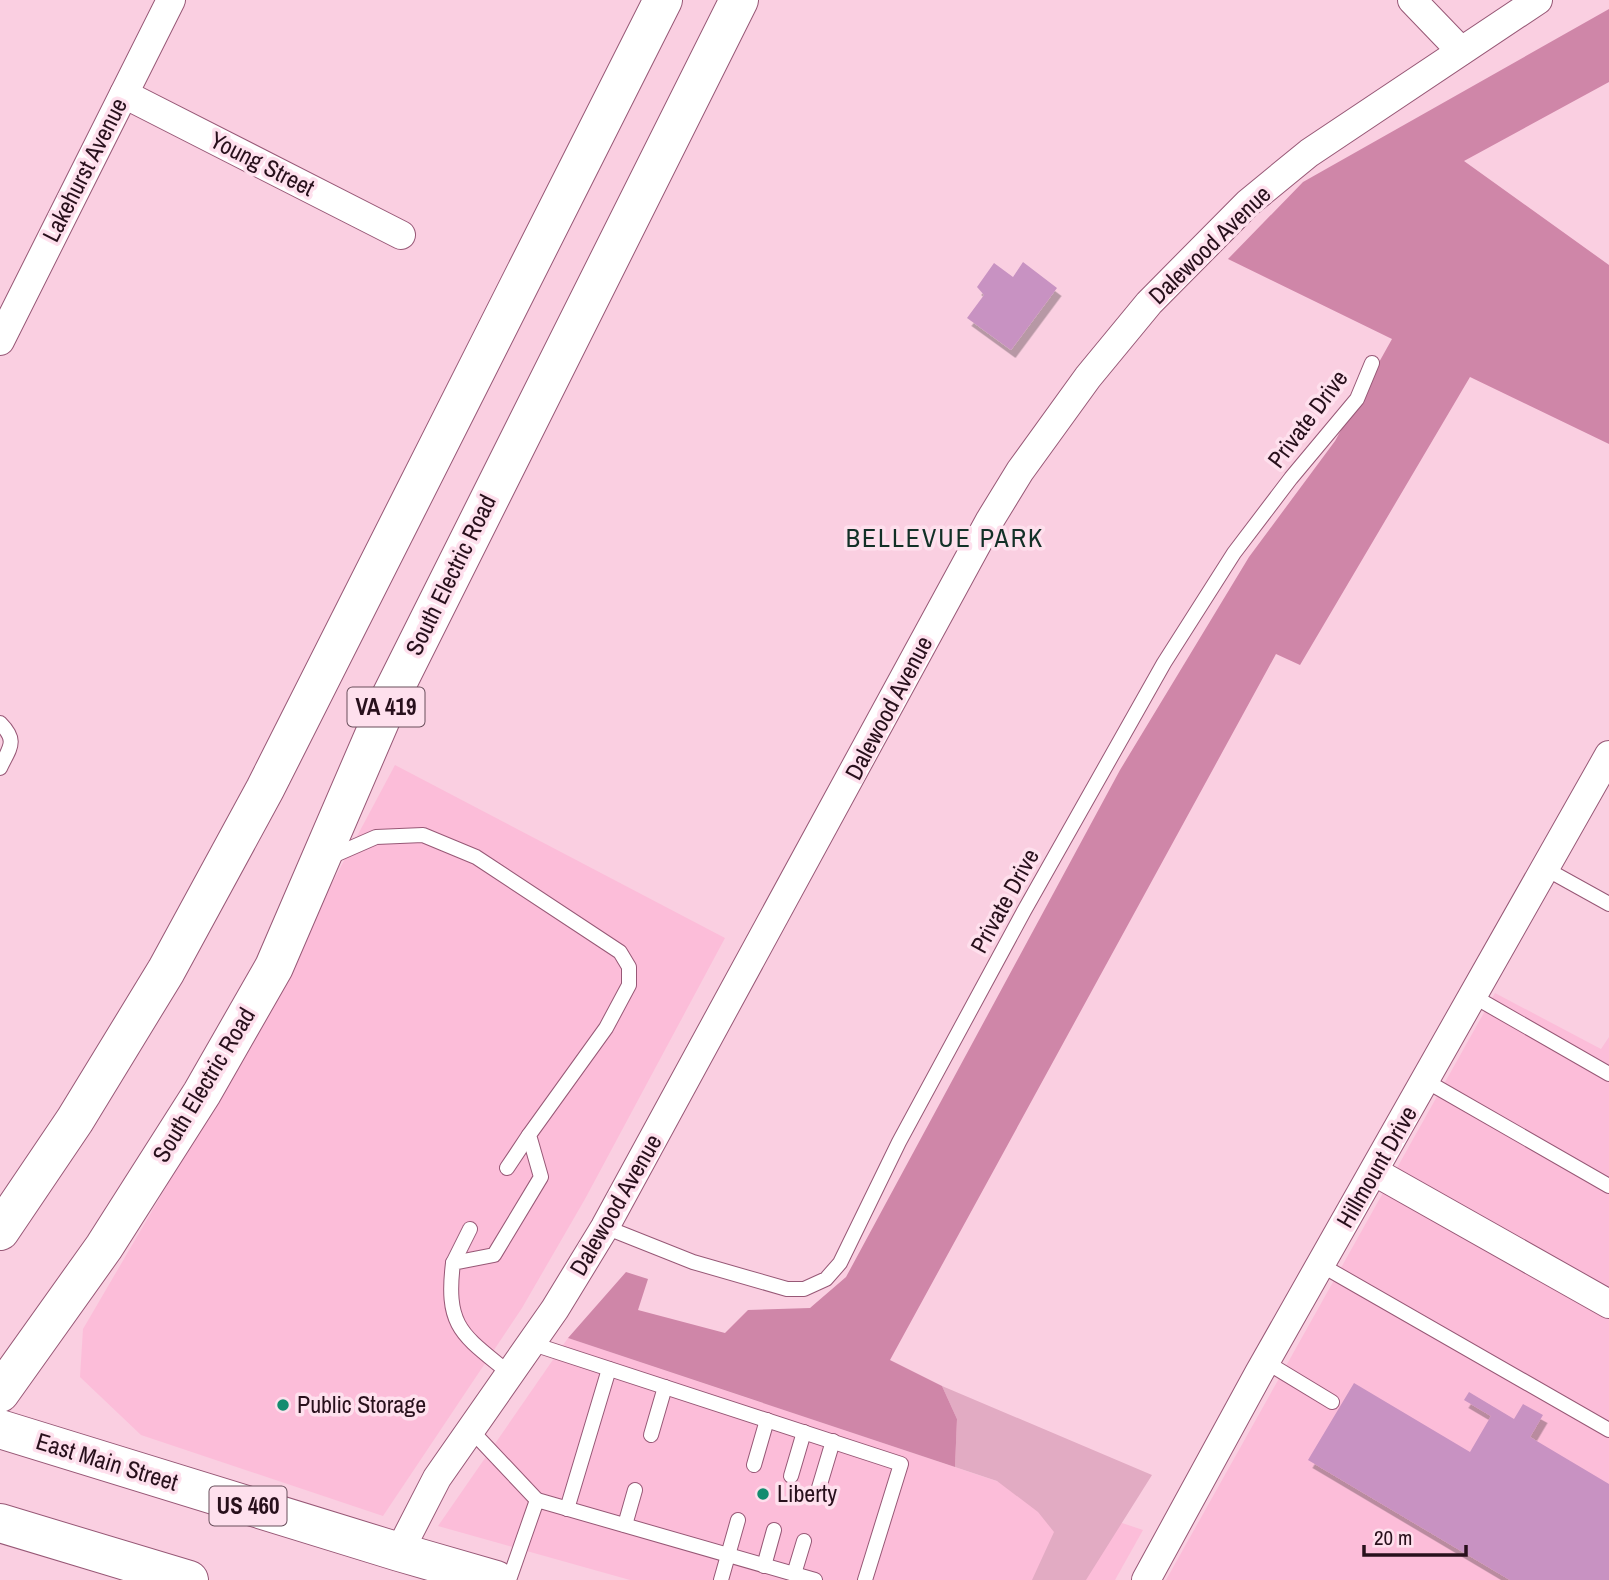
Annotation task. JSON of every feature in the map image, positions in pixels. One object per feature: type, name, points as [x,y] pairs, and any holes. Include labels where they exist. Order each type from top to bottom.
[{"type":"main road","name":"VA 419","points":[[0,1231],[75,1120],[166,971],[259,801],[663,0]]},
{"type":"main road","name":"South Electric Road","points":[[0,1393],[104,1247],[202,1093],[274,967],[390,698],[739,0]]},
{"type":"main road","name":"East Main Street","points":[[0,1429],[496,1580]]},
{"type":"main road","points":[[0,1523],[179,1579]]},
{"type":"street","name":"Lakehurst Avenue","points":[[0,341],[171,0]]},
{"type":"street","points":[[1412,0],[1461,51]]},
{"type":"street","name":"Dalewood Avenue","points":[[399,1552],[437,1478],[555,1308],[605,1227],[990,520],[1020,471],[1073,398],[1149,303],[1248,203],[1309,153],[1538,0]]},
{"type":"street","name":"Young Street","points":[[124,94],[401,235]]},
{"type":"street","name":"Hillmount Drive","points":[[1146,1580],[1609,755]]},
{"type":"street","points":[[1375,1172],[1609,1304]]},
{"type":"lane","name":"Private Drive","points":[[605,1227],[693,1262],[787,1289],[804,1289],[826,1279],[840,1263],[906,1130],[1024,911],[1164,663],[1234,553],[1291,478],[1357,400],[1372,363]]},
{"type":"lane","points":[[0,723],[10,733],[12,742],[0,768]]},
{"type":"lane","points":[[319,862],[376,837],[423,835],[476,857],[620,952],[629,967],[629,985],[606,1028],[507,1168]]},
{"type":"lane","points":[[1546,869],[1609,904]]},
{"type":"lane","points":[[1474,996],[1609,1074]]},
{"type":"lane","points":[[1426,1080],[1609,1186]]},
{"type":"lane","points":[[453,1264],[494,1255],[541,1177],[529,1135]]},
{"type":"lane","points":[[470,1229],[453,1264],[449,1293],[453,1312],[466,1337],[509,1373]]},
{"type":"lane","points":[[1321,1265],[1609,1430]]},
{"type":"lane","points":[[530,1343],[901,1464],[865,1580]]},
{"type":"lane","points":[[1266,1362],[1332,1402]]},
{"type":"lane","points":[[567,1509],[609,1369]]},
{"type":"lane","points":[[651,1436],[665,1387]]},
{"type":"lane","points":[[754,1465],[767,1420]]},
{"type":"lane","points":[[470,1429],[537,1500],[815,1580]]},
{"type":"lane","points":[[791,1476],[804,1432]]},
{"type":"lane","points":[[818,1491],[833,1441]]},
{"type":"lane","points":[[625,1525],[635,1490]]},
{"type":"lane","points":[[509,1580],[537,1500]]},
{"type":"lane","points":[[721,1580],[738,1520]]},
{"type":"lane","points":[[764,1566],[774,1530]]},
{"type":"lane","points":[[794,1574],[804,1541]]},
{"type":"shaded area","points":[[1609,9],[1609,82],[1464,161],[1609,265],[1609,444],[1470,377],[1300,665],[1276,654],[890,1360],[942,1386],[957,1419],[955,1467],[568,1338],[626,1272],[648,1279],[638,1310],[725,1333],[748,1310],[810,1308],[846,1277],[1120,770],[1249,557],[1335,441],[1392,339],[1228,259],[1303,182]]},
{"type":"shaded area","points":[[395,765],[725,938],[585,1199],[522,1308],[383,1516],[141,1435],[80,1377],[83,1329],[211,1110]]},
{"type":"shaded area","points":[[1495,993],[1601,1049],[1609,1037],[1609,1580],[1166,1580]]},
{"type":"shaded area","points":[[568,1338],[1143,1530],[1115,1580],[630,1580],[438,1526]]},
{"type":"shaded area","points":[[942,1386],[1152,1475],[1086,1580],[1032,1580],[1054,1532],[1038,1512],[997,1481],[955,1467],[957,1419]]},
{"type":"building","points":[[1023,262],[1057,288],[1011,350],[967,318],[984,295],[977,287],[994,263],[1013,277]]},
{"type":"building","points":[[1354,1383],[1470,1452],[1491,1416],[1464,1400],[1469,1392],[1514,1419],[1523,1404],[1543,1415],[1530,1437],[1609,1484],[1609,1580],[1510,1580],[1308,1460]]},
{"type":"place","name":"Public Storage","points":[[283,1405]]},
{"type":"place","name":"Liberty","points":[[763,1494]]},
{"type":"district","name":"BELLEVUE PARK","points":[[945,538]]}]
